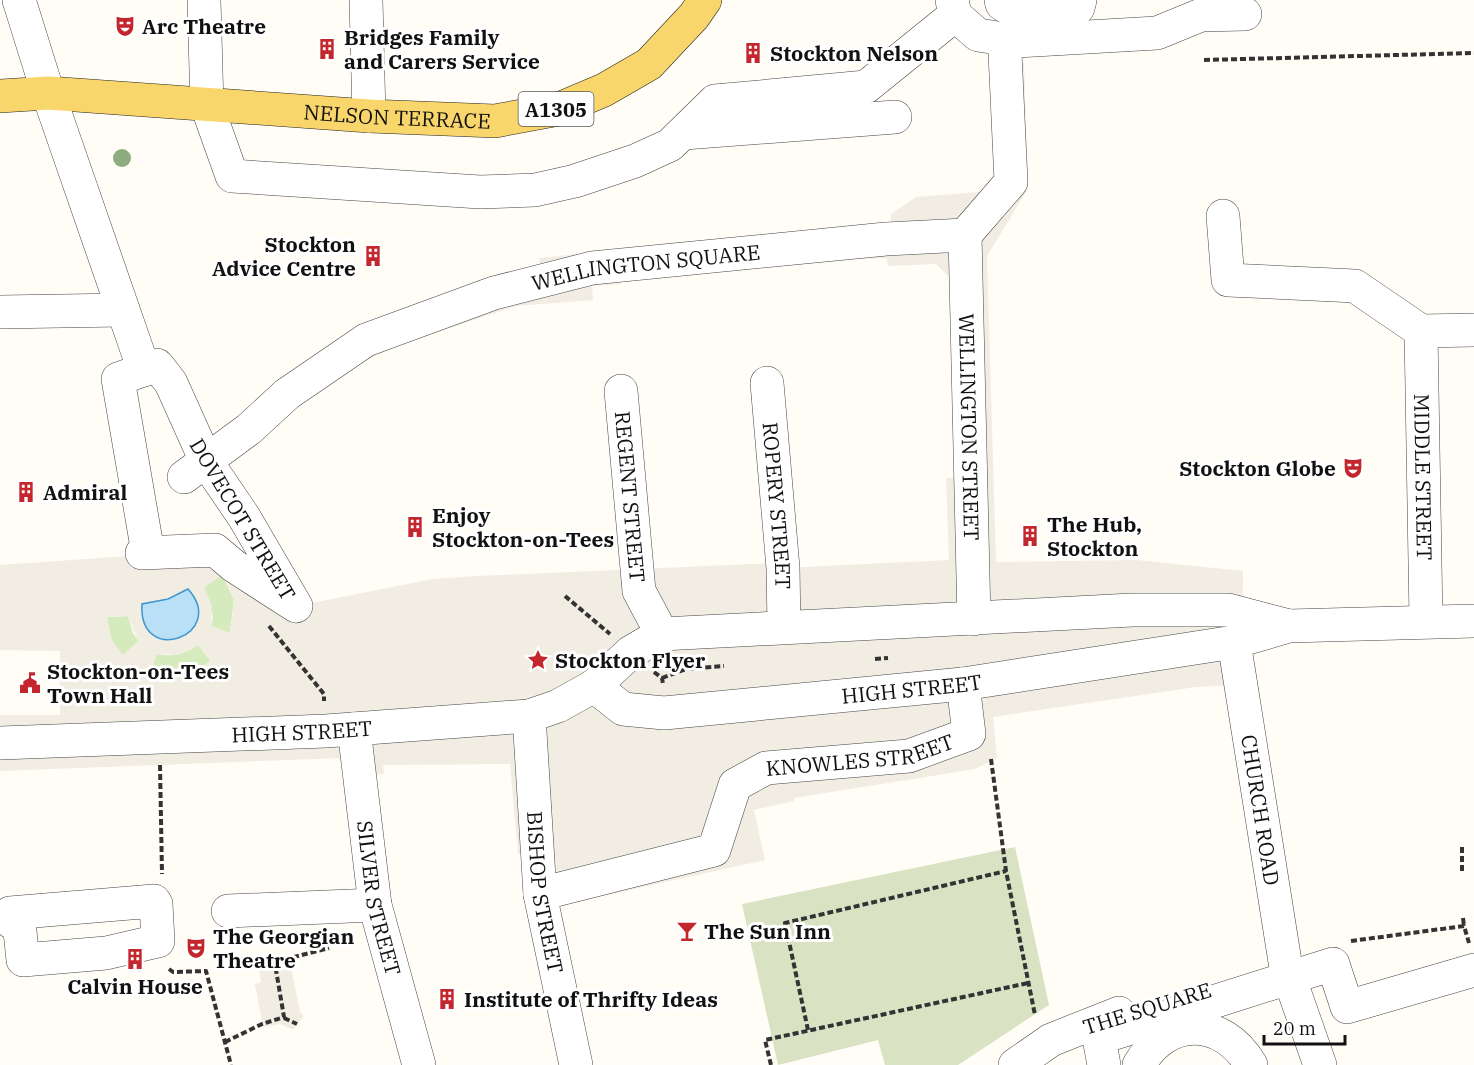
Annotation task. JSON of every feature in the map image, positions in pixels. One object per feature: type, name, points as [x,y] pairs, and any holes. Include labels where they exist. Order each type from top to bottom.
[{"type":"main road","name":"NELSON TERRACE","points":[[48,93],[207,106],[495,121],[559,109],[604,90],[650,64],[694,16],[705,0]]},
{"type":"main road","name":"A1305","points":[[0,96],[48,93]]},
{"type":"street","points":[[19,0],[48,93],[144,370]]},
{"type":"street","points":[[204,0],[207,106],[232,176],[480,192],[535,190],[575,181],[635,161],[670,145],[715,101],[866,87],[953,8],[978,34],[1011,47],[1157,33],[1202,15],[1245,14]]},
{"type":"street","points":[[366,0],[369,116]]},
{"type":"street","points":[[1001,0],[1002,4],[1011,11],[1029,13],[1077,8],[1080,0]]},
{"type":"street","points":[[964,235],[1011,182],[1011,47]]},
{"type":"street","points":[[684,133],[895,117]]},
{"type":"street","points":[[1223,216],[1228,280],[1355,286],[1421,331],[1474,330]]},
{"type":"street","name":"WELLINGTON SQUARE","points":[[195,469],[249,429],[287,394],[366,340],[494,293],[592,268],[886,239],[964,235]]},
{"type":"street","name":"WELLINGTON STREET","points":[[964,235],[974,619]]},
{"type":"street","points":[[0,312],[123,310]]},
{"type":"street","name":"MIDDLE STREET","points":[[1421,331],[1426,620]]},
{"type":"street","name":"DOVECOT STREET","points":[[157,365],[171,383],[195,469],[244,517],[296,606],[234,566],[214,550],[142,554],[147,547],[118,379],[157,365]]},
{"type":"street","name":"ROPERY STREET","points":[[766,383],[783,568],[784,627]]},
{"type":"street","name":"REGENT STREET","points":[[621,391],[639,591],[662,634]]},
{"type":"street","name":"HIGH STREET","points":[[0,743],[354,729],[529,716],[558,706],[594,686],[631,652],[662,634],[1132,610],[1228,610],[1289,626]]},
{"type":"street","name":"HIGH STREET","points":[[1046,616],[1234,642]]},
{"type":"street","name":"HIGH STREET","points":[[594,686],[623,709],[664,713],[963,684],[1234,642],[1289,626],[1426,620],[1474,621]]},
{"type":"street","name":"CHURCH ROAD","points":[[1234,642],[1287,973],[1320,1065]]},
{"type":"street","name":"KNOWLES STREET","points":[[540,894],[714,850],[735,785],[766,768],[909,756],[969,734],[963,684]]},
{"type":"street","name":"BISHOP STREET","points":[[529,716],[540,894],[576,1065]]},
{"type":"street","name":"SILVER STREET","points":[[354,729],[375,905],[419,1065]]},
{"type":"street","points":[[154,901],[156,904],[158,941],[106,953],[23,960],[19,922],[11,922],[10,913],[154,901]]},
{"type":"street","points":[[228,911],[375,905]]},
{"type":"street","points":[[1104,1065],[1099,1038],[1287,973],[1333,964],[1347,1007],[1473,959]]},
{"type":"street","name":"THE SQUARE","points":[[1015,1065],[1051,1040],[1110,1016],[1287,973]]},
{"type":"street","points":[[1138,1065],[1148,1049],[1169,1032],[1193,1028],[1220,1034],[1240,1047],[1251,1065]]},
{"type":"path","points":[[1204,60],[1474,53]]},
{"type":"path","points":[[662,678],[686,669],[724,666]]},
{"type":"path","points":[[991,759],[1006,871],[1028,983],[1035,1016],[1045,1014]]},
{"type":"path","points":[[156,904],[162,888],[160,765]]},
{"type":"path","points":[[1462,846],[1462,871]]},
{"type":"path","points":[[808,1030],[785,923],[1006,871]]},
{"type":"path","points":[[1463,918],[1473,959]]},
{"type":"path","points":[[1348,941],[1464,926]]},
{"type":"path","points":[[158,941],[164,966],[173,972],[206,971],[231,1065]]},
{"type":"path","points":[[284,1017],[276,970],[282,960],[329,948]]},
{"type":"path","points":[[771,1065],[765,1040],[1028,983]]},
{"type":"path","points":[[225,1042],[262,1024],[284,1017],[297,1024]]},
{"type":"green space","points":[[222,575],[234,600],[230,633],[211,626],[213,616],[204,587]]},
{"type":"green space","points":[[128,616],[133,633],[139,641],[122,656],[111,639],[107,617]]},
{"type":"green space","points":[[198,645],[211,661],[204,666],[182,675],[149,674],[157,654],[178,654]]},
{"type":"green space","points":[[1015,847],[1049,1005],[958,1065],[885,1065],[878,1040],[778,1065],[742,904]]},
{"type":"shaded area","points":[[1005,60],[1024,63],[1028,189],[987,256],[996,562],[1137,560],[1243,571],[1242,685],[1196,687],[993,717],[997,758],[975,769],[794,798],[794,801],[754,810],[765,860],[562,905],[553,852],[518,854],[510,764],[383,765],[384,774],[359,774],[341,758],[0,771],[0,715],[60,715],[60,651],[0,650],[0,565],[215,550],[296,606],[433,579],[776,563],[783,568],[949,560],[946,478],[958,477],[952,280],[936,264],[888,266],[887,258],[859,259],[621,280],[621,284],[592,286],[593,300],[516,306],[391,348],[358,365],[309,398],[255,443],[203,442],[219,433],[312,358],[541,273],[539,258],[891,223],[891,214],[916,197],[991,191],[1005,168]],"holes":[[[222,575],[234,600],[230,633],[211,626],[212,606],[204,587]],[[187,590],[197,605],[196,624],[174,640],[156,637],[151,604]],[[128,616],[138,641],[123,655],[111,639],[107,617]],[[198,645],[211,660],[196,672],[164,677],[150,674],[157,654],[179,655]]]},
{"type":"shaded area","points":[[281,955],[282,960],[290,962],[300,1012],[304,1016],[293,1030],[280,1024],[263,1027],[255,984],[261,982],[258,965],[269,963],[268,957]]},
{"type":"water","points":[[188,589],[198,605],[198,620],[190,631],[179,638],[166,640],[153,635],[145,624],[142,604],[168,599]]},
{"type":"place","name":"Arc Theatre","points":[[125,26]]},
{"type":"place","name":"Bridges Family and Carers Service","points":[[327,49]]},
{"type":"place","name":"Stockton Nelson","points":[[753,53]]},
{"type":"place","name":"Stockton Advice Centre","points":[[373,256]]},
{"type":"place","name":"Stockton Globe","points":[[1353,468]]},
{"type":"place","name":"Admiral","points":[[26,492]]},
{"type":"place","name":"Enjoy Stockton-on-Tees","points":[[415,527]]},
{"type":"place","name":"The Hub, Stockton","points":[[1030,536]]},
{"type":"place","name":"Stockton Flyer","points":[[538,660]]},
{"type":"place","name":"Stockton-on-Tees Town Hall","points":[[30,683]]},
{"type":"place","name":"The Sun Inn","points":[[687,931]]},
{"type":"place","name":"The Georgian Theatre","points":[[196,948]]},
{"type":"place","name":"Calvin House","points":[[135,959]]},
{"type":"place","name":"Institute of Thrifty Ideas","points":[[447,999]]}]
